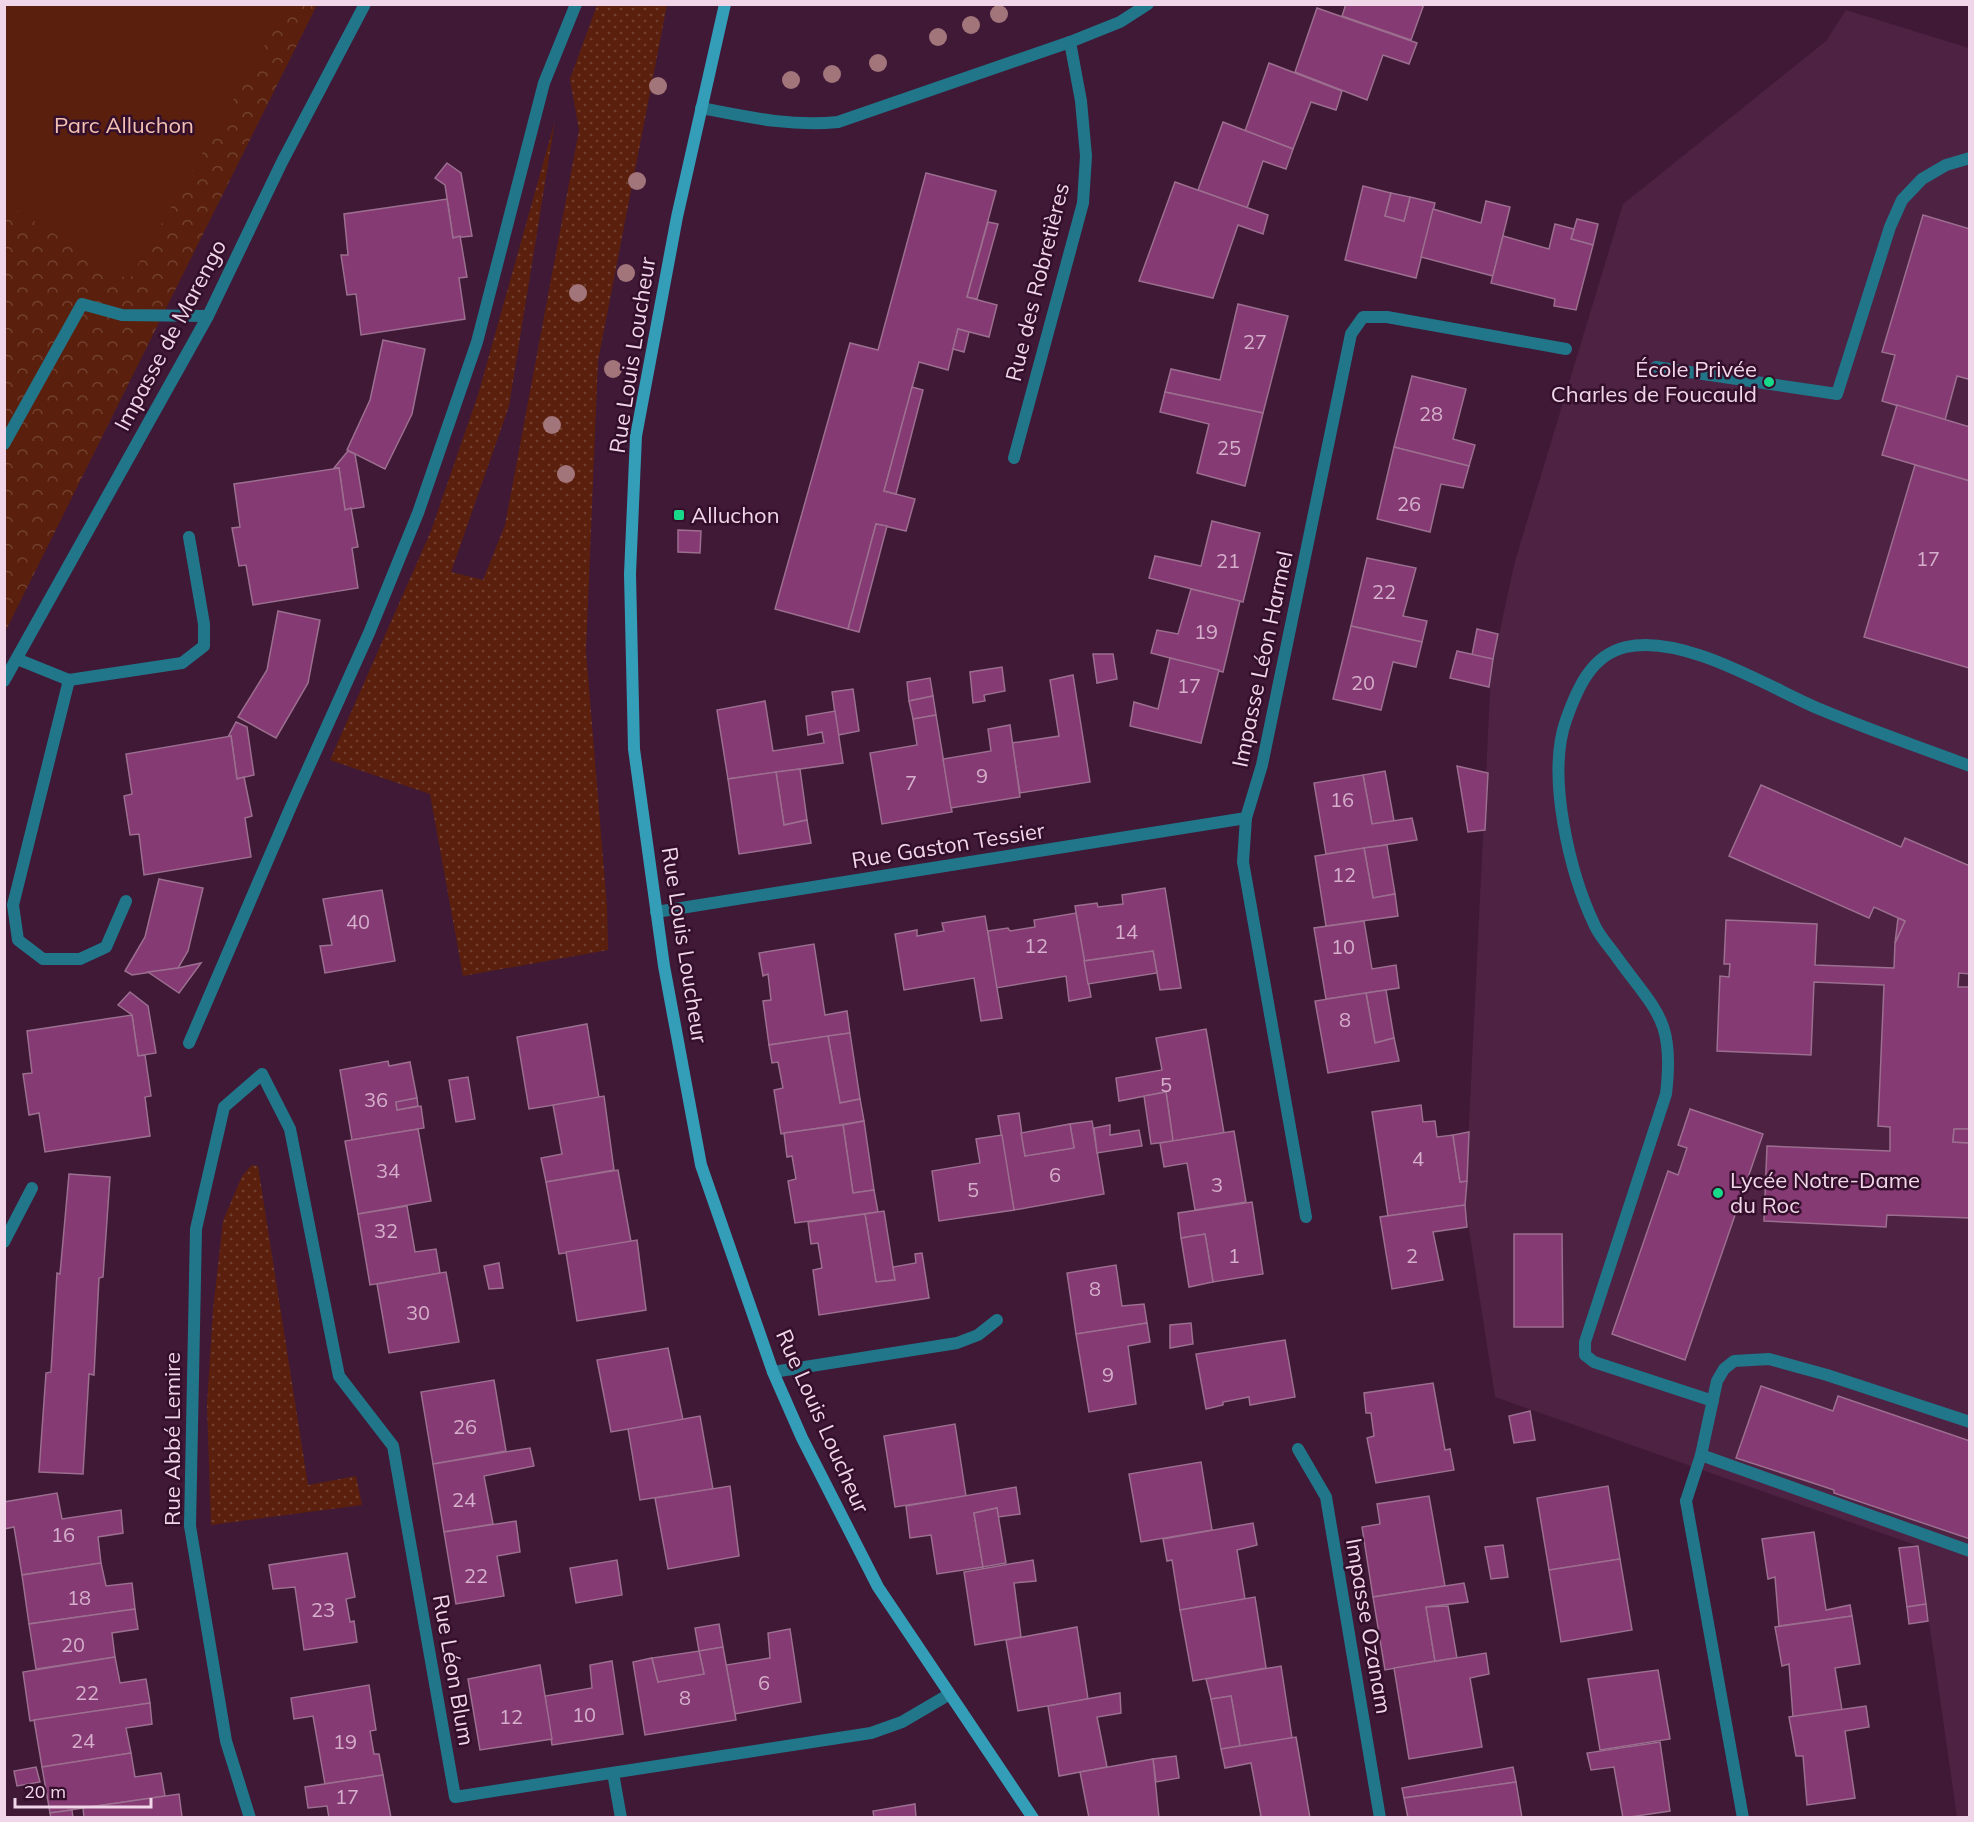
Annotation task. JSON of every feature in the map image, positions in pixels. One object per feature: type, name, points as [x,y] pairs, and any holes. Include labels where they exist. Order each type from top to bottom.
[{"type":"street","name":"Impasse de Marengo","points":[[4,681],[208,316],[282,162],[365,4]]},
{"type":"street","points":[[189,1043],[369,633],[418,513],[477,342],[544,83],[576,4]]},
{"type":"street","name":"Rue Louis Loucheur","points":[[725,4],[677,217],[636,436],[630,574],[634,749],[656,912],[701,1165],[773,1372],[802,1438],[878,1587],[948,1695],[1033,1818]]},
{"type":"street","points":[[701,108],[776,122],[812,125],[838,122],[1070,42],[1120,22],[1148,4]]},
{"type":"street","name":"Rue des Robretières","points":[[1014,458],[1083,203],[1086,156],[1081,101],[1070,42]]},
{"type":"street","points":[[1656,367],[1837,394],[1890,227],[1902,200],[1922,179],[1947,165],[1970,158]]},
{"type":"street","points":[[4,444],[82,304],[122,315],[208,316]]},
{"type":"street","name":"Impasse Léon Harmel","points":[[1306,1217],[1243,862],[1246,819],[1262,765],[1351,334],[1363,317],[1388,317],[1566,349]]},
{"type":"street","points":[[17,659],[69,680],[182,663],[204,646],[204,624],[189,537]]},
{"type":"street","points":[[1713,1401],[1594,1362],[1585,1355],[1585,1342],[1666,1094],[1670,1051],[1664,1023],[1656,1008],[1595,927],[1575,871],[1561,814],[1558,770],[1560,737],[1575,696],[1589,670],[1600,658],[1624,647],[1650,644],[1694,652],[1819,708],[1970,766]]},
{"type":"street","points":[[69,680],[12,905],[18,940],[43,960],[80,959],[106,947],[126,901]]},
{"type":"street","name":"Rue Gaston Tessier","points":[[656,912],[1246,819]]},
{"type":"street","name":"Rue Léon Blum","points":[[262,1074],[290,1130],[339,1376],[393,1446],[455,1797],[871,1732],[902,1722],[948,1695]]},
{"type":"street","name":"Rue Abbé Lemire","points":[[250,1818],[226,1741],[190,1526],[196,1229],[224,1107],[262,1074]]},
{"type":"street","points":[[4,1242],[32,1188]]},
{"type":"street","points":[[773,1372],[957,1343],[978,1335],[997,1320]]},
{"type":"street","points":[[1743,1818],[1686,1501],[1701,1455],[1717,1381],[1724,1369],[1734,1361],[1769,1359],[1827,1375],[1970,1422]]},
{"type":"street","name":"Impasse Ozanam","points":[[1298,1449],[1326,1497],[1380,1818]]},
{"type":"street","points":[[1701,1455],[1970,1551]]},
{"type":"street","points":[[613,1773],[621,1818]]},
{"type":"shaded area","name":"Lycée Notre-Dame du Roc","points":[[1846,10],[1969,48],[1969,1817],[1957,1817],[1918,1546],[1495,1397],[1465,1204],[1491,671],[1515,561],[1623,204],[1826,41]]},
{"type":"green space","points":[[4,5],[288,5],[129,280],[5,203]]},
{"type":"green space","name":"Parc Alluchon","points":[[5,5],[317,5],[5,632]]},
{"type":"green space","points":[[597,5],[667,5],[598,361],[586,651],[607,907],[608,950],[463,976],[430,794],[330,760],[431,531],[478,395],[555,121],[509,406],[451,572],[483,580],[505,525],[579,130],[570,79]]},
{"type":"green space","points":[[252,1165],[258,1166],[308,1485],[356,1476],[362,1505],[211,1525],[207,1405],[213,1310],[223,1221],[242,1176]]},
{"type":"building","points":[[1346,4],[1424,4],[1411,40],[1342,16]]},
{"type":"building","points":[[1317,8],[1417,43],[1409,64],[1383,55],[1367,100],[1295,72]]},
{"type":"building","points":[[1269,63],[1342,91],[1336,110],[1311,102],[1293,149],[1245,131]]},
{"type":"building","points":[[1223,122],[1293,149],[1286,169],[1263,161],[1247,208],[1198,190]]},
{"type":"building","points":[[447,163],[461,173],[472,236],[453,238],[445,185],[435,178]]},
{"type":"building","points":[[926,173],[996,191],[967,297],[997,305],[989,337],[958,329],[948,370],[919,362],[884,491],[915,499],[906,531],[876,524],[848,629],[775,609],[850,343],[878,350]]},
{"type":"building","points":[[1175,182],[1268,215],[1263,234],[1238,225],[1213,298],[1139,281]]},
{"type":"building","points":[[1363,186],[1391,193],[1385,216],[1404,221],[1410,197],[1435,203],[1416,278],[1345,260]]},
{"type":"building","points":[[1391,193],[1410,197],[1404,221],[1385,216]]},
{"type":"building","points":[[447,199],[453,238],[460,236],[467,277],[459,278],[465,319],[361,335],[356,294],[347,295],[341,255],[348,255],[344,214]]},
{"type":"building","points":[[1486,201],[1510,207],[1493,276],[1421,257],[1433,209],[1481,223]]},
{"type":"building","points":[[1923,215],[1970,229],[1970,374],[1968,379],[1957,376],[1945,420],[1882,401],[1895,355],[1882,352]]},
{"type":"building","points":[[1577,219],[1598,224],[1593,245],[1571,239]]},
{"type":"building","points":[[988,222],[998,224],[977,299],[967,297]]},
{"type":"building","points":[[1555,224],[1574,229],[1571,239],[1593,245],[1576,310],[1554,306],[1555,299],[1491,283],[1503,236],[1549,249]]},
{"type":"building","points":[[1238,304],[1288,316],[1263,413],[1165,392],[1171,369],[1220,380]]},
{"type":"building","points":[[958,329],[969,332],[964,352],[953,349]]},
{"type":"building","points":[[383,340],[425,349],[412,414],[385,469],[347,450],[370,400]]},
{"type":"building","points":[[1412,376],[1466,389],[1453,439],[1475,445],[1469,466],[1394,447]]},
{"type":"building","points":[[912,387],[923,390],[896,494],[884,491]]},
{"type":"building","points":[[1165,392],[1263,413],[1245,486],[1197,473],[1209,424],[1160,412]]},
{"type":"building","points":[[1897,405],[1970,427],[1970,481],[1882,455]]},
{"type":"building","points":[[1394,447],[1469,466],[1463,488],[1441,484],[1430,532],[1377,519]]},
{"type":"building","points":[[348,451],[355,454],[364,507],[345,510],[339,468],[334,468]]},
{"type":"building","points":[[1915,465],[1970,481],[1969,668],[1864,637]]},
{"type":"building","points":[[339,468],[345,510],[351,508],[358,547],[352,548],[358,588],[253,605],[246,565],[239,566],[232,528],[240,527],[234,484]]},
{"type":"building","points":[[1212,521],[1260,533],[1243,602],[1149,578],[1155,556],[1201,566]]},
{"type":"building","points":[[876,524],[887,526],[859,632],[848,629]]},
{"type":"building","points":[[678,530],[701,531],[700,553],[678,552]]},
{"type":"building","points":[[1367,558],[1416,568],[1403,616],[1427,621],[1422,642],[1351,626]]},
{"type":"building","points":[[1191,589],[1240,601],[1223,672],[1151,653],[1157,630],[1178,634]]},
{"type":"building","points":[[278,611],[320,620],[308,683],[276,738],[238,717],[267,670]]},
{"type":"building","points":[[1351,626],[1422,642],[1416,667],[1393,662],[1381,710],[1333,699]]},
{"type":"building","points":[[1477,629],[1498,634],[1493,659],[1472,655]]},
{"type":"building","points":[[1457,651],[1493,659],[1489,687],[1450,678]]},
{"type":"building","points":[[1093,654],[1113,654],[1117,679],[1097,683]]},
{"type":"building","points":[[1170,658],[1219,670],[1201,743],[1130,726],[1134,702],[1158,709]]},
{"type":"building","points":[[1002,667],[1005,691],[984,695],[985,701],[973,703],[970,672]]},
{"type":"building","points":[[1073,675],[1090,782],[1020,793],[1012,743],[1059,736],[1050,680]]},
{"type":"building","points":[[930,678],[933,696],[909,701],[907,682]]},
{"type":"building","points":[[853,689],[859,731],[838,735],[832,692]]},
{"type":"building","points":[[933,696],[936,715],[913,719],[909,701]]},
{"type":"building","points":[[765,701],[773,751],[824,743],[822,732],[808,735],[806,716],[835,711],[843,763],[728,779],[717,710]]},
{"type":"building","points":[[936,715],[952,812],[882,824],[870,753],[917,745],[913,719]]},
{"type":"building","points":[[236,722],[247,727],[254,775],[237,779],[231,736],[228,737]]},
{"type":"building","points":[[1010,725],[1020,797],[951,808],[943,759],[991,751],[988,729]]},
{"type":"building","points":[[231,736],[237,779],[244,777],[252,816],[245,818],[251,857],[144,875],[139,834],[130,835],[124,796],[132,794],[126,754]]},
{"type":"building","points":[[1457,766],[1488,773],[1485,830],[1468,832]]},
{"type":"building","points":[[800,769],[807,820],[784,825],[776,772]]},
{"type":"building","points":[[1385,771],[1394,821],[1372,824],[1363,775]]},
{"type":"building","points":[[776,772],[784,825],[807,820],[811,843],[739,854],[728,779]]},
{"type":"building","points":[[1363,775],[1372,824],[1412,818],[1417,840],[1326,854],[1314,783]]},
{"type":"building","points":[[1761,785],[1901,847],[1905,838],[1970,866],[1970,974],[1959,973],[1958,987],[1970,987],[1970,1129],[1954,1129],[1953,1142],[1970,1143],[1970,1218],[1887,1215],[1886,1227],[1764,1221],[1767,1146],[1890,1151],[1890,1127],[1878,1126],[1884,985],[1814,982],[1811,1055],[1717,1051],[1720,976],[1729,977],[1730,964],[1724,964],[1726,920],[1817,924],[1815,965],[1894,968],[1895,943],[1905,921],[1874,907],[1869,918],[1729,856]]},
{"type":"building","points":[[1387,845],[1395,894],[1373,898],[1364,848]]},
{"type":"building","points":[[1364,848],[1373,898],[1395,894],[1398,916],[1326,926],[1315,856]]},
{"type":"building","points":[[159,879],[203,888],[188,951],[178,968],[132,975],[125,971],[145,937]]},
{"type":"building","points":[[1165,888],[1181,988],[1160,990],[1153,951],[1084,961],[1075,906],[1097,903],[1098,907],[1123,904],[1122,895]]},
{"type":"building","points":[[382,890],[395,961],[325,973],[320,946],[332,945],[323,899]]},
{"type":"building","points":[[1076,913],[1091,997],[1069,1001],[1066,976],[996,988],[988,931],[1008,928],[1010,931],[1035,927],[1034,920]]},
{"type":"building","points":[[985,916],[1002,1018],[981,1021],[974,978],[904,990],[895,934],[917,930],[917,936],[944,931],[942,923]]},
{"type":"building","points":[[1898,918],[1905,921],[1895,943]]},
{"type":"building","points":[[1364,921],[1372,969],[1396,965],[1399,988],[1326,999],[1314,928]]},
{"type":"building","points":[[814,944],[825,1015],[847,1011],[850,1033],[769,1045],[763,1001],[771,1000],[768,974],[763,976],[759,953]]},
{"type":"building","points":[[1153,951],[1157,973],[1088,984],[1084,961]]},
{"type":"building","points":[[201,963],[179,993],[148,972],[178,968]]},
{"type":"building","points":[[1386,990],[1394,1038],[1375,1043],[1366,993]]},
{"type":"building","points":[[130,992],[148,1006],[156,1053],[138,1056],[132,1015],[118,1005]]},
{"type":"building","points":[[1366,993],[1375,1043],[1394,1038],[1399,1061],[1328,1073],[1315,1001]]},
{"type":"building","points":[[132,1015],[138,1056],[145,1055],[151,1096],[145,1097],[150,1136],[45,1152],[39,1113],[29,1115],[23,1074],[32,1073],[27,1031]]},
{"type":"building","points":[[587,1024],[599,1098],[529,1109],[517,1037]]},
{"type":"building","points":[[1206,1029],[1224,1133],[1173,1141],[1166,1092],[1119,1101],[1116,1078],[1162,1070],[1156,1038]]},
{"type":"building","points":[[850,1033],[860,1099],[840,1103],[828,1036]]},
{"type":"building","points":[[828,1036],[840,1103],[860,1099],[864,1121],[781,1134],[774,1090],[783,1088],[778,1062],[772,1063],[769,1045]]},
{"type":"building","points":[[388,1061],[389,1066],[410,1062],[417,1098],[396,1102],[397,1110],[421,1106],[424,1128],[352,1140],[340,1070]]},
{"type":"building","points":[[468,1077],[475,1119],[456,1122],[449,1080]]},
{"type":"building","points":[[1166,1092],[1173,1141],[1151,1144],[1144,1096]]},
{"type":"building","points":[[604,1096],[614,1170],[546,1182],[541,1158],[562,1154],[553,1105]]},
{"type":"building","points":[[417,1098],[418,1106],[397,1110],[396,1102]]},
{"type":"building","points":[[1421,1105],[1423,1122],[1435,1121],[1437,1137],[1453,1135],[1460,1182],[1467,1181],[1465,1205],[1388,1216],[1372,1112]]},
{"type":"building","points":[[1690,1109],[1763,1134],[1685,1360],[1612,1334],[1668,1171],[1678,1175],[1687,1148],[1678,1145]]},
{"type":"building","points":[[1019,1113],[1025,1156],[1074,1148],[1070,1124],[1092,1121],[1104,1194],[1014,1210],[998,1116]]},
{"type":"building","points":[[864,1121],[874,1190],[853,1193],[843,1125]]},
{"type":"building","points":[[1070,1124],[1074,1148],[1025,1156],[1021,1133]]},
{"type":"building","points":[[843,1125],[853,1193],[874,1190],[878,1212],[795,1223],[788,1181],[796,1179],[792,1156],[787,1157],[784,1133]]},
{"type":"building","points":[[1110,1125],[1110,1135],[1139,1130],[1142,1146],[1097,1153],[1094,1128]]},
{"type":"building","points":[[418,1129],[431,1201],[358,1214],[345,1141]]},
{"type":"building","points":[[1954,1129],[1970,1129],[1970,1143],[1953,1142]]},
{"type":"building","points":[[1234,1131],[1246,1202],[1195,1210],[1187,1163],[1164,1167],[1160,1143]]},
{"type":"building","points":[[1469,1132],[1467,1181],[1460,1182],[1453,1135]]},
{"type":"building","points":[[1002,1135],[1014,1210],[939,1221],[932,1171],[980,1163],[976,1139]]},
{"type":"building","points":[[618,1170],[631,1242],[559,1254],[546,1182]]},
{"type":"building","points":[[69,1174],[110,1177],[103,1277],[99,1278],[94,1375],[89,1374],[83,1474],[39,1472],[46,1373],[51,1372],[57,1273],[60,1274]]},
{"type":"building","points":[[1252,1202],[1263,1274],[1213,1282],[1205,1234],[1181,1238],[1178,1213]]},
{"type":"building","points":[[1465,1205],[1467,1227],[1433,1232],[1443,1280],[1392,1289],[1380,1217]]},
{"type":"building","points":[[407,1206],[415,1252],[436,1249],[440,1273],[370,1285],[358,1214]]},
{"type":"building","points":[[884,1211],[895,1280],[876,1282],[865,1214]]},
{"type":"building","points":[[865,1214],[876,1282],[895,1280],[893,1267],[916,1263],[915,1254],[922,1253],[929,1298],[819,1315],[813,1270],[822,1268],[818,1243],[811,1244],[808,1222]]},
{"type":"building","points":[[1205,1234],[1213,1282],[1189,1287],[1181,1238]]},
{"type":"building","points":[[1514,1234],[1562,1234],[1563,1327],[1514,1327]]},
{"type":"building","points":[[637,1240],[646,1310],[577,1321],[566,1252]]},
{"type":"building","points":[[499,1263],[503,1288],[489,1289],[484,1266]]},
{"type":"building","points":[[1116,1265],[1122,1306],[1144,1304],[1147,1323],[1076,1334],[1067,1273]]},
{"type":"building","points":[[446,1272],[459,1342],[389,1353],[377,1284]]},
{"type":"building","points":[[1147,1323],[1150,1342],[1128,1346],[1136,1404],[1089,1412],[1076,1334]]},
{"type":"building","points":[[1191,1323],[1193,1344],[1170,1348],[1170,1325]]},
{"type":"building","points":[[1285,1340],[1295,1397],[1250,1405],[1249,1397],[1223,1402],[1223,1405],[1206,1409],[1196,1354]]},
{"type":"building","points":[[668,1348],[683,1420],[611,1432],[597,1360]]},
{"type":"building","points":[[494,1380],[506,1451],[433,1464],[421,1392]]},
{"type":"building","points":[[1433,1383],[1445,1450],[1450,1449],[1454,1470],[1376,1483],[1367,1438],[1374,1436],[1371,1413],[1366,1413],[1364,1393]]},
{"type":"building","points":[[1761,1386],[1833,1411],[1838,1396],[1970,1441],[1970,1539],[1834,1493],[1834,1490],[1736,1458]]},
{"type":"building","points":[[1530,1411],[1535,1440],[1514,1443],[1509,1416]]},
{"type":"building","points":[[700,1416],[713,1489],[640,1500],[628,1429]]},
{"type":"building","points":[[955,1424],[966,1496],[895,1507],[884,1436]]},
{"type":"building","points":[[530,1448],[534,1466],[484,1476],[493,1524],[444,1532],[433,1464]]},
{"type":"building","points":[[1201,1462],[1212,1530],[1141,1542],[1129,1474]]},
{"type":"building","points":[[730,1486],[739,1556],[668,1569],[655,1498]]},
{"type":"building","points":[[1608,1486],[1620,1559],[1549,1570],[1537,1498]]},
{"type":"building","points":[[1016,1487],[1020,1514],[998,1517],[997,1508],[974,1513],[983,1567],[937,1574],[931,1535],[910,1538],[906,1506]]},
{"type":"building","points":[[57,1493],[62,1519],[121,1510],[123,1533],[98,1537],[101,1563],[22,1575],[14,1527],[4,1529],[4,1502]]},
{"type":"building","points":[[1429,1496],[1445,1586],[1373,1597],[1362,1527],[1380,1524],[1377,1504]]},
{"type":"building","points":[[997,1508],[1006,1563],[983,1567],[974,1513]]},
{"type":"building","points":[[516,1521],[520,1552],[497,1556],[504,1596],[456,1604],[444,1532]]},
{"type":"building","points":[[1253,1523],[1257,1545],[1237,1550],[1245,1599],[1180,1610],[1172,1560],[1167,1561],[1163,1539]]},
{"type":"building","points":[[1814,1532],[1826,1610],[1850,1605],[1852,1616],[1779,1626],[1775,1577],[1768,1579],[1762,1539]]},
{"type":"building","points":[[1503,1545],[1508,1577],[1491,1579],[1485,1547]]},
{"type":"building","points":[[1918,1546],[1926,1604],[1907,1607],[1899,1548]]},
{"type":"building","points":[[347,1553],[355,1597],[346,1599],[350,1622],[354,1621],[357,1642],[304,1650],[295,1587],[273,1589],[269,1565]]},
{"type":"building","points":[[1620,1559],[1632,1630],[1561,1642],[1549,1570]]},
{"type":"building","points":[[617,1560],[622,1595],[576,1603],[570,1568]]},
{"type":"building","points":[[1033,1560],[1036,1581],[1014,1583],[1021,1637],[975,1645],[964,1572]]},
{"type":"building","points":[[101,1563],[106,1586],[132,1583],[135,1609],[29,1624],[22,1575]]},
{"type":"building","points":[[1464,1583],[1468,1602],[1426,1607],[1435,1661],[1385,1670],[1373,1597]]},
{"type":"building","points":[[1255,1597],[1266,1668],[1193,1681],[1180,1610]]},
{"type":"building","points":[[1926,1604],[1928,1621],[1909,1624],[1907,1607]]},
{"type":"building","points":[[1448,1606],[1457,1658],[1435,1661],[1426,1607]]},
{"type":"building","points":[[135,1609],[138,1629],[112,1633],[115,1657],[36,1669],[29,1624]]},
{"type":"building","points":[[1852,1616],[1860,1664],[1835,1668],[1842,1710],[1793,1717],[1789,1664],[1782,1666],[1775,1627]]},
{"type":"building","points":[[719,1624],[723,1647],[699,1651],[695,1628]]},
{"type":"building","points":[[1077,1627],[1088,1699],[1018,1711],[1006,1640]]},
{"type":"building","points":[[790,1629],[801,1702],[735,1714],[726,1665],[770,1658],[768,1633]]},
{"type":"building","points":[[723,1647],[736,1720],[645,1735],[633,1662],[652,1658],[658,1682],[704,1674],[699,1651]]},
{"type":"building","points":[[699,1651],[704,1674],[658,1682],[652,1658]]},
{"type":"building","points":[[1486,1653],[1489,1674],[1470,1678],[1482,1747],[1409,1759],[1394,1668]]},
{"type":"building","points":[[115,1657],[120,1683],[146,1679],[150,1703],[30,1721],[23,1672]]},
{"type":"building","points":[[612,1661],[623,1734],[552,1745],[545,1696],[592,1688],[590,1665]]},
{"type":"building","points":[[540,1665],[552,1739],[480,1750],[468,1679]]},
{"type":"building","points":[[1281,1666],[1292,1738],[1240,1746],[1231,1696],[1211,1699],[1206,1679]]},
{"type":"building","points":[[1658,1670],[1670,1739],[1600,1750],[1588,1679]]},
{"type":"building","points":[[369,1685],[376,1730],[370,1731],[374,1754],[379,1754],[383,1775],[325,1784],[313,1716],[294,1719],[291,1698]]},
{"type":"building","points":[[1120,1693],[1121,1713],[1097,1717],[1107,1767],[1059,1776],[1048,1706]]},
{"type":"building","points":[[1231,1696],[1240,1746],[1221,1749],[1211,1699]]},
{"type":"building","points":[[150,1703],[152,1724],[126,1728],[131,1753],[42,1767],[34,1720]]},
{"type":"building","points":[[1866,1706],[1869,1727],[1845,1731],[1855,1798],[1807,1805],[1803,1756],[1796,1756],[1789,1717]]},
{"type":"building","points":[[1296,1737],[1310,1818],[1255,1818],[1261,1816],[1251,1763],[1225,1768],[1221,1749]]},
{"type":"building","points":[[1660,1742],[1670,1811],[1623,1818],[1614,1767],[1591,1770],[1587,1753]]},
{"type":"building","points":[[131,1753],[135,1777],[161,1773],[165,1796],[50,1813],[42,1767]]},
{"type":"building","points":[[1176,1756],[1179,1778],[1156,1782],[1153,1759]]},
{"type":"building","points":[[1153,1759],[1159,1818],[1089,1818],[1080,1772]]},
{"type":"building","points":[[36,1767],[40,1782],[17,1786],[14,1771]]},
{"type":"building","points":[[1513,1767],[1516,1782],[1404,1798],[1402,1788]]},
{"type":"building","points":[[383,1775],[391,1818],[329,1818],[327,1806],[308,1808],[305,1787]]},
{"type":"building","points":[[1516,1782],[1522,1818],[1408,1818],[1404,1798]]},
{"type":"building","points":[[179,1794],[182,1817],[84,1818],[83,1808]]},
{"type":"building","points":[[915,1804],[916,1818],[874,1818],[873,1811]]},
{"type":"building","points":[[72,1810],[73,1818],[51,1818],[50,1813]]},
{"type":"place","name":"École Privée Charles de Foucauld","points":[[1769,382]]},
{"type":"place","name":"Alluchon","points":[[679,515]]},
{"type":"place","name":"Lycée Notre-Dame du Roc","points":[[1718,1193]]}]
